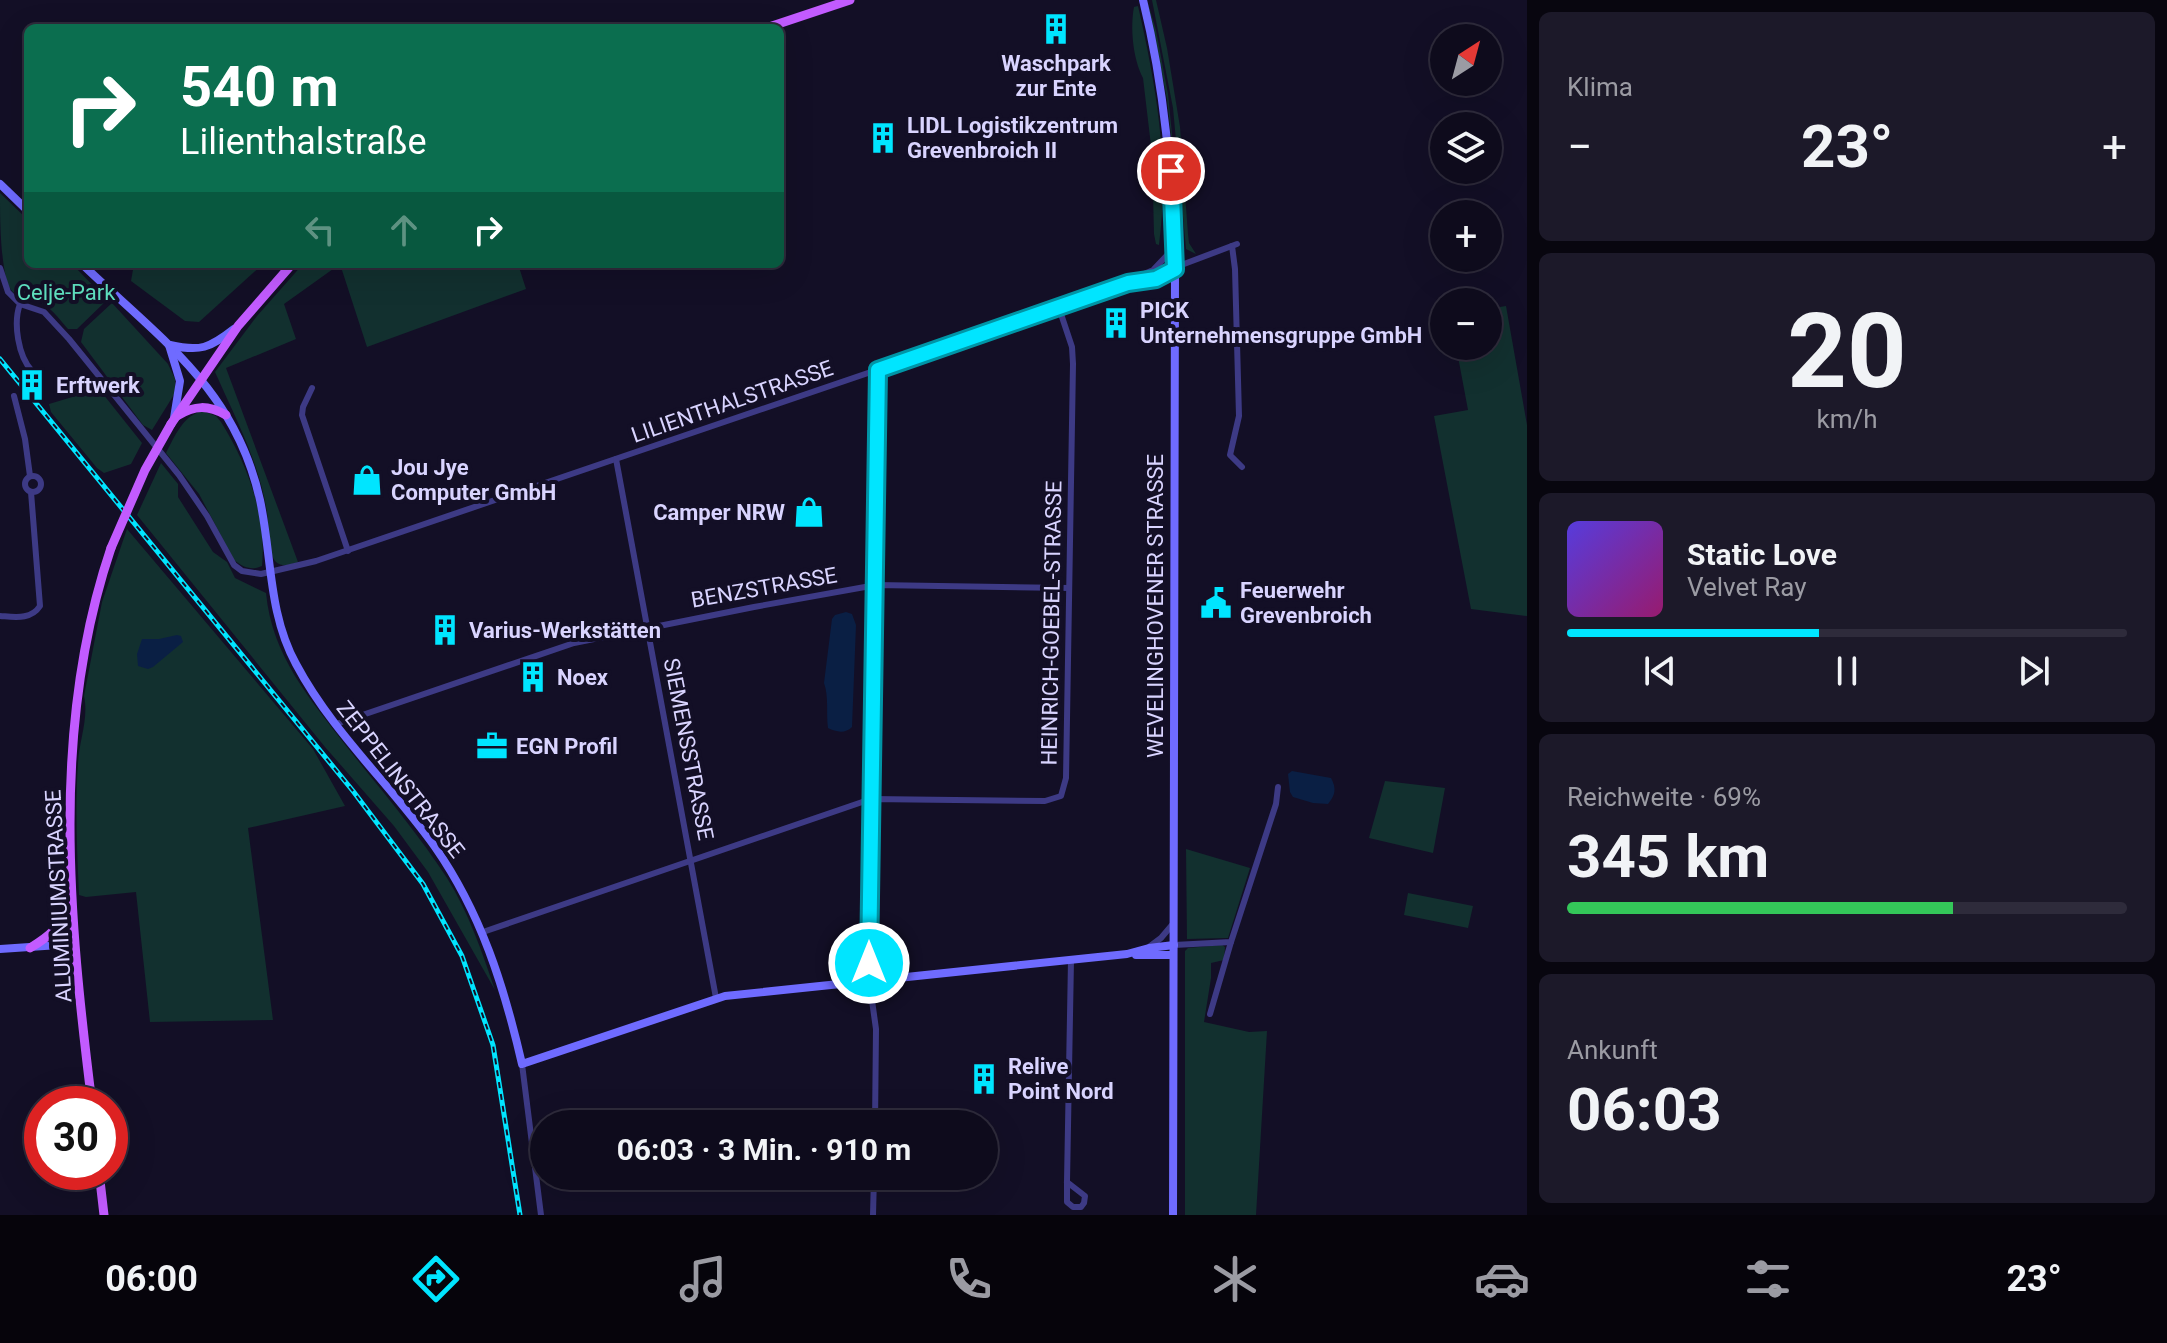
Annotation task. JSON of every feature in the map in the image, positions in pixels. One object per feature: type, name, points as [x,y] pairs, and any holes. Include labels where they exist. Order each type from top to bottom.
[{"type":"main road","points":[[778,24],[850,0]]},
{"type":"main road","name":"ALUMINIUMSTRASSE","points":[[90,1086],[74,944],[69,812],[77,695],[95,603],[111,548],[172,421],[238,326],[289,268]]},
{"type":"main road","points":[[172,421],[188,410],[201,406],[226,415]]},
{"type":"main road","points":[[30,948],[58,928],[72,896]]},
{"type":"main road","points":[[101,1190],[104,1215]]},
{"type":"street","name":"WEVELINGHOVENER STRASSE","points":[[1143,0],[1164,105],[1172,185],[1175,269],[1173,1215]]},
{"type":"street","points":[[0,184],[24,207]]},
{"type":"street","name":"LILIENTHALSTRASSE","points":[[1128,283],[1156,279],[1234,245],[1239,416],[1230,455],[1242,467]]},
{"type":"street","name":"LILIENTHALSTRASSE","points":[[270,574],[348,551],[1059,308],[1128,283],[1151,271],[1174,248]]},
{"type":"street","points":[[0,268],[8,292],[20,304],[44,312],[179,475],[207,516],[234,565],[248,573],[270,574]]},
{"type":"street","name":"ZEPPELINSTRASSE","points":[[86,268],[201,377],[226,415],[241,442],[258,490],[279,623],[291,656],[336,724],[435,848],[483,932],[522,1064],[541,1215]]},
{"type":"street","name":"LILIENTHALSTRASSE","points":[[1151,271],[1175,269]]},
{"type":"street","points":[[20,304],[16,320],[24,362],[32,371]]},
{"type":"street","name":"HEINRICH-GOEBEL-STRASSE","points":[[871,799],[1045,801],[1061,796],[1066,783],[1073,364],[1072,347],[1059,308]]},
{"type":"street","points":[[172,421],[180,381],[169,345],[199,349],[220,340],[238,326]]},
{"type":"street","points":[[875,1110],[876,1029],[869,979],[878,370]]},
{"type":"street","points":[[312,388],[302,415],[348,551]]},
{"type":"street","points":[[0,616],[30,616],[40,606],[35,503],[25,484],[30,476],[14,396]]},
{"type":"street","name":"SIEMENSSTRASSE","points":[[616,459],[716,998]]},
{"type":"street","points":[[30,476],[38,478],[41,485],[31,492]]},
{"type":"street","name":"BENZSTRASSE","points":[[336,724],[553,649],[648,627],[876,585],[1069,588]]},
{"type":"street","points":[[1210,1014],[1276,804],[1278,787]]},
{"type":"street","points":[[483,932],[871,799]]},
{"type":"street","points":[[1149,948],[1173,921]]},
{"type":"street","points":[[522,1064],[716,998],[1231,942]]},
{"type":"street","points":[[0,949],[74,944]]},
{"type":"street","points":[[1127,954],[1149,948],[1174,950]]},
{"type":"street","points":[[1067,1182],[1071,960]]},
{"type":"street","points":[[873,1215],[874,1190]]},
{"type":"green space","points":[[1147,0],[1168,94],[1182,234],[1167,99]]},
{"type":"green space","points":[[1152,0],[1156,0],[1167,48],[1180,127],[1189,243],[1196,254],[1186,249],[1173,108]]},
{"type":"green space","points":[[1138,6],[1150,65],[1162,154],[1159,245],[1154,234],[1152,154],[1143,78],[1132,34],[1134,7]]},
{"type":"green space","name":"Celje-Park","points":[[0,193],[24,216],[24,268],[76,268],[107,300],[77,329],[68,329],[45,305],[12,291],[5,273]]},
{"type":"green space","points":[[133,268],[259,268],[199,322],[185,321],[131,281]]},
{"type":"green space","points":[[299,268],[334,268],[284,304],[296,339],[226,368],[298,562],[289,565],[277,563],[272,556],[267,512],[258,475],[246,440],[215,372],[257,316]]},
{"type":"green space","points":[[341,268],[519,268],[526,289],[367,347]]},
{"type":"green space","points":[[112,303],[168,364],[175,379],[175,393],[152,430],[143,425],[81,342],[84,329]]},
{"type":"green space","points":[[1506,306],[1527,425],[1527,616],[1471,609],[1434,416],[1468,410],[1459,360],[1502,360],[1502,307]]},
{"type":"green space","points":[[99,389],[142,443],[131,464],[104,473],[51,412],[49,404]]},
{"type":"green space","points":[[203,411],[216,416],[221,422],[247,472],[258,509],[262,566],[247,568],[234,560],[199,494],[166,453],[185,422]]},
{"type":"green space","points":[[161,463],[178,484],[178,497],[213,552],[227,562],[235,578],[266,593],[276,637],[295,676],[447,878],[480,947],[495,990],[428,872],[394,826],[325,747],[137,515]]},
{"type":"green space","points":[[127,529],[313,749],[345,806],[248,828],[273,1020],[150,1022],[136,892],[79,895],[77,796],[84,696],[102,602]]},
{"type":"green space","points":[[1385,781],[1445,788],[1433,853],[1369,838]]},
{"type":"green space","points":[[1186,849],[1250,868],[1228,938],[1187,939]]},
{"type":"green space","points":[[1408,893],[1473,906],[1468,928],[1404,915]]},
{"type":"green space","points":[[1225,947],[1224,960],[1211,963],[1204,1022],[1249,1032],[1267,1031],[1256,1215],[1185,1215],[1185,951],[1188,948]]},
{"type":"water","points":[[846,612],[852,614],[856,625],[852,727],[840,732],[828,728],[824,683],[832,619]]},
{"type":"water","points":[[177,635],[183,642],[153,667],[138,666],[137,654],[142,639]]},
{"type":"water","points":[[1292,771],[1331,778],[1334,792],[1328,804],[1293,797],[1288,774]]},
{"type":"railway","points":[[0,359],[353,791],[423,884],[462,956],[493,1045],[520,1215]]},
{"type":"place","name":"Waschpark zur Ente","points":[[1056,29]]},
{"type":"place","name":"LIDL Logistikzentrum Grevenbroich II","points":[[883,138]]},
{"type":"place","name":"PICK Unternehmensgruppe GmbH","points":[[1116,323]]},
{"type":"place","name":"Erftwerk","points":[[32,385]]},
{"type":"place","name":"Jou Jye Computer GmbH","points":[[367,480]]},
{"type":"place","name":"Camper NRW","points":[[809,512]]},
{"type":"place","name":"Feuerwehr Grevenbroich","points":[[1216,603]]},
{"type":"place","name":"Varius-Werkstätten","points":[[445,630]]},
{"type":"place","name":"Noex","points":[[533,677]]},
{"type":"place","name":"EGN Profil","points":[[492,746]]},
{"type":"place","name":"Relive Point Nord","points":[[984,1079]]},
{"type":"route","points":[[869,963],[878,370],[1128,283],[1163,277],[1175,269],[1171,171]]}]
